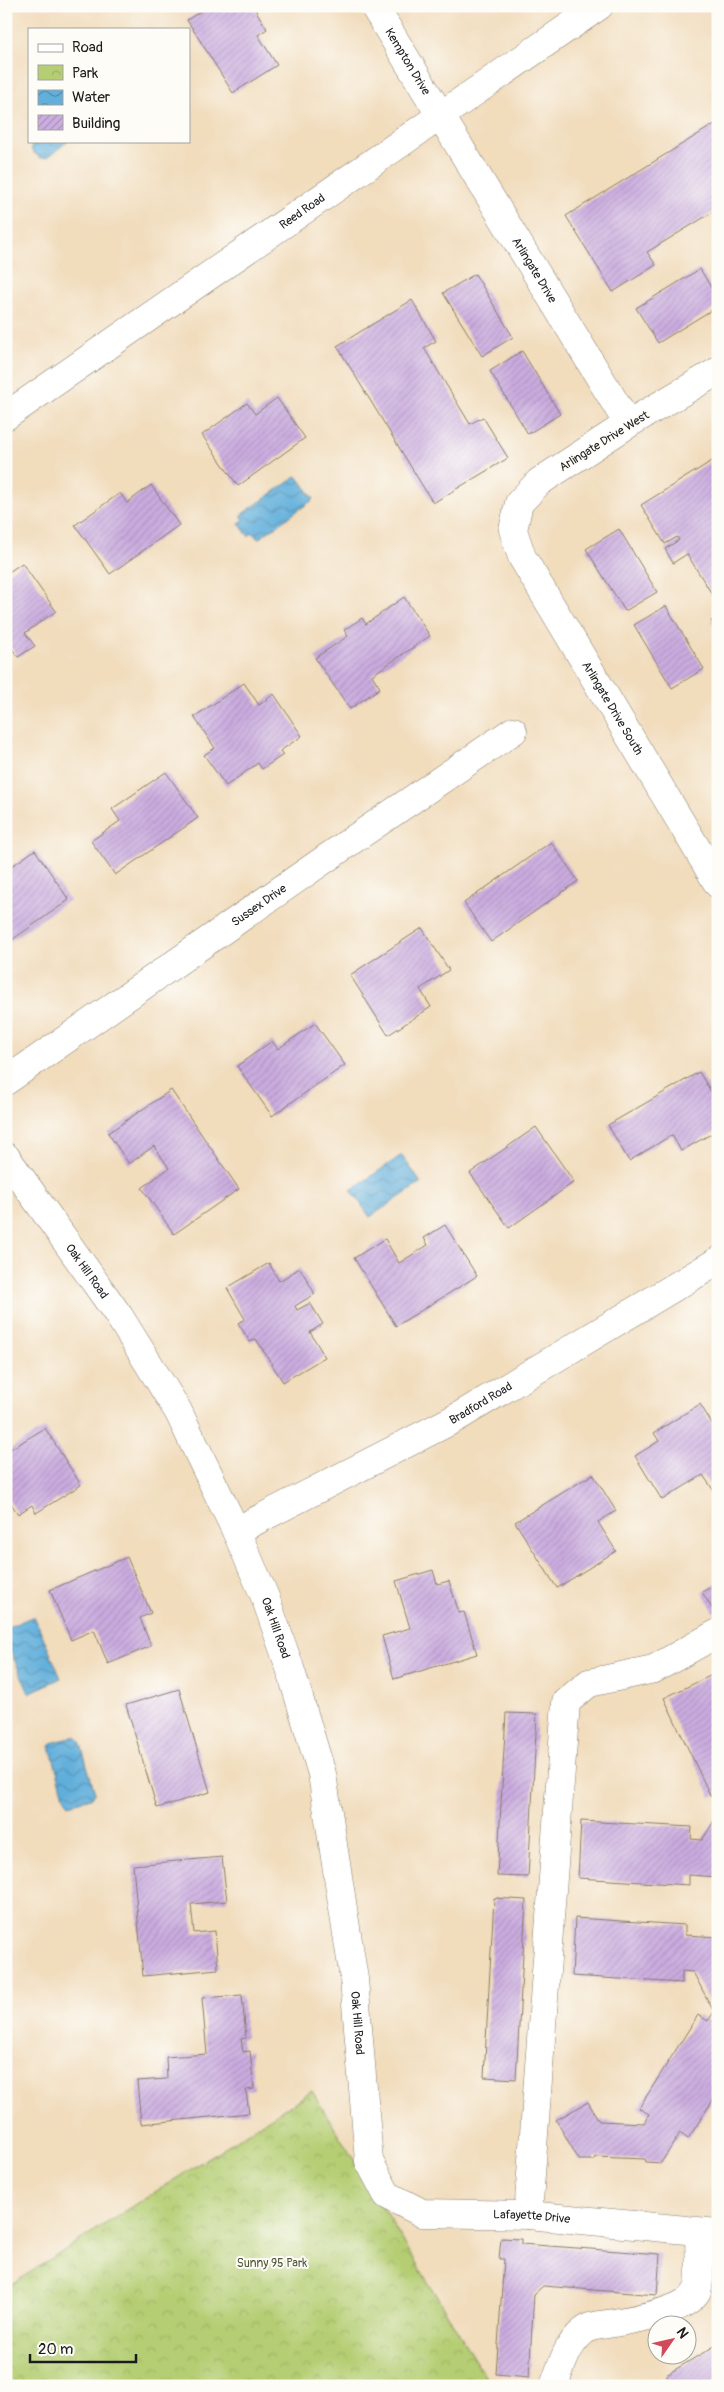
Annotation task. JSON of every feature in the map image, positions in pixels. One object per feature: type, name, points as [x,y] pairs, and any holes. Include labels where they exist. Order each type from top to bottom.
[{"type":"street","name":"Kempton Drive","points":[[374,6],[441,116]]},
{"type":"street","name":"Reed Road","points":[[6,416],[598,6]]},
{"type":"street","name":"Arlingate Drive","points":[[441,116],[628,424]]},
{"type":"street","name":"Arlingate Drive West","points":[[513,530],[519,503],[539,482],[628,424],[718,371]]},
{"type":"street","name":"Arlingate Drive South","points":[[513,530],[522,557],[718,884]]},
{"type":"street","name":"Sussex Drive","points":[[6,1081],[513,731]]},
{"type":"street","name":"Oak Hill Road","points":[[6,1157],[119,1316],[178,1411],[236,1531],[265,1597],[287,1660],[322,1774],[354,1979],[369,2161]]},
{"type":"street","name":"Bradford Road","points":[[236,1531],[456,1418],[718,1262]]},
{"type":"street","points":[[528,2215],[566,1702],[589,1683],[654,1669],[718,1633]]},
{"type":"street","name":"Lafayette Drive","points":[[369,2161],[388,2195],[422,2213],[528,2215],[709,2233]]},
{"type":"street","points":[[554,2386],[565,2356],[575,2338],[582,2332],[590,2328],[666,2311],[686,2303],[698,2290],[709,2233]]},
{"type":"green space","name":"Sunny 95 Park","points":[[312,2091],[491,2386],[6,2386],[6,2288]]},
{"type":"water","points":[[31,142],[67,142],[48,157],[40,158],[32,151]]},
{"type":"water","points":[[297,476],[314,499],[258,539],[253,533],[248,536],[239,523],[244,520],[241,515]]},
{"type":"water","points":[[402,1155],[421,1183],[370,1217],[351,1190]]},
{"type":"water","points":[[34,1616],[61,1678],[29,1693],[6,1641],[6,1628]]},
{"type":"water","points":[[76,1736],[80,1741],[95,1793],[91,1798],[69,1804],[65,1799],[50,1746],[52,1743]]},
{"type":"building","points":[[209,6],[253,6],[267,29],[258,35],[277,65],[233,93],[187,20]]},
{"type":"building","points":[[718,122],[718,209],[647,252],[656,265],[613,292],[566,216]]},
{"type":"building","points":[[700,269],[718,299],[718,306],[658,343],[636,308]]},
{"type":"building","points":[[475,274],[513,337],[482,356],[443,293]]},
{"type":"building","points":[[412,300],[436,341],[424,348],[470,424],[483,417],[508,458],[433,503],[337,346]]},
{"type":"building","points":[[522,351],[560,414],[528,434],[490,371]]},
{"type":"building","points":[[277,398],[305,438],[238,486],[202,435],[247,403],[255,414]]},
{"type":"building","points":[[715,459],[718,463],[718,604],[687,554],[673,563],[665,549],[679,540],[677,537],[665,544],[641,505]]},
{"type":"building","points":[[151,485],[179,525],[110,574],[75,525],[120,493],[127,503]]},
{"type":"building","points":[[619,529],[657,592],[625,611],[586,549]]},
{"type":"building","points":[[22,563],[56,611],[25,633],[35,646],[18,657],[6,641],[6,574]]},
{"type":"building","points":[[404,597],[430,636],[372,675],[380,688],[350,709],[315,658],[348,636],[344,630],[362,618],[366,624]]},
{"type":"building","points":[[666,606],[704,669],[672,688],[634,625]]},
{"type":"building","points":[[718,617],[718,631],[711,621]]},
{"type":"building","points":[[244,683],[259,705],[274,694],[302,736],[280,751],[283,755],[262,769],[258,763],[226,786],[204,755],[215,748],[194,717]]},
{"type":"building","points":[[166,772],[198,818],[115,875],[91,841],[120,821],[112,809]]},
{"type":"building","points":[[551,842],[578,881],[491,942],[464,903]]},
{"type":"building","points":[[35,850],[69,900],[6,944],[6,870]]},
{"type":"building","points":[[422,928],[449,970],[420,989],[431,1007],[388,1035],[350,975]]},
{"type":"building","points":[[315,1023],[345,1065],[272,1116],[237,1066],[272,1041],[278,1049]]},
{"type":"building","points":[[699,1072],[718,1103],[718,1130],[681,1151],[672,1135],[629,1161],[608,1125]]},
{"type":"building","points":[[171,1090],[239,1189],[174,1234],[142,1188],[169,1168],[154,1146],[129,1164],[108,1133]]},
{"type":"building","points":[[536,1127],[574,1182],[509,1228],[470,1173]]},
{"type":"building","points":[[445,1225],[477,1276],[396,1326],[354,1258],[385,1239],[399,1263],[428,1245],[424,1238]]},
{"type":"building","points":[[269,1263],[279,1281],[300,1268],[315,1294],[295,1306],[297,1310],[310,1303],[323,1324],[310,1332],[325,1357],[283,1382],[256,1339],[250,1342],[238,1323],[245,1319],[227,1288]]},
{"type":"building","points":[[700,1404],[718,1433],[718,1497],[703,1475],[662,1500],[635,1456],[659,1441],[654,1433]]},
{"type":"building","points":[[45,1428],[81,1485],[36,1513],[32,1505],[18,1514],[6,1496],[6,1452]]},
{"type":"building","points":[[593,1474],[616,1511],[598,1522],[616,1551],[557,1588],[515,1522]]},
{"type":"building","points":[[127,1557],[151,1613],[140,1618],[151,1646],[108,1664],[94,1630],[71,1640],[50,1590]]},
{"type":"building","points":[[433,1570],[437,1584],[449,1581],[459,1613],[464,1612],[477,1654],[394,1679],[382,1636],[410,1628],[396,1581]]},
{"type":"building","points":[[718,1583],[718,1618],[702,1592]]},
{"type":"building","points":[[716,1673],[718,1677],[718,1794],[711,1797],[664,1698]]},
{"type":"building","points":[[179,1689],[210,1792],[157,1808],[126,1705]]},
{"type":"building","points":[[506,1713],[537,1714],[528,1877],[497,1876]]},
{"type":"building","points":[[718,1815],[718,1877],[689,1875],[689,1885],[578,1878],[581,1821],[692,1827],[691,1839],[702,1840]]},
{"type":"building","points":[[222,1857],[227,1901],[191,1904],[194,1933],[215,1931],[218,1969],[143,1976],[133,1865]]},
{"type":"building","points":[[494,1898],[526,1900],[516,2079],[484,2077]]},
{"type":"building","points":[[575,1918],[685,1925],[685,1935],[718,1937],[718,2092],[688,2139],[680,2133],[661,2163],[646,2162],[645,2159],[595,2157],[594,2160],[579,2160],[556,2120],[588,2102],[599,2121],[644,2123],[649,2114],[639,2108],[698,2015],[708,2021],[714,2012],[693,1972],[682,1971],[682,1983],[572,1976]]},
{"type":"building","points":[[242,1995],[246,2038],[241,2039],[243,2052],[250,2051],[254,2089],[246,2090],[249,2113],[141,2124],[137,2081],[167,2079],[166,2057],[207,2054],[202,1998]]},
{"type":"building","points":[[501,2238],[521,2239],[521,2244],[660,2254],[657,2295],[543,2286],[534,2294],[529,2377],[496,2374],[504,2259],[499,2259]]},
{"type":"building","points":[[718,2344],[718,2386],[673,2386],[666,2375],[684,2364],[696,2364],[696,2357]]}]
